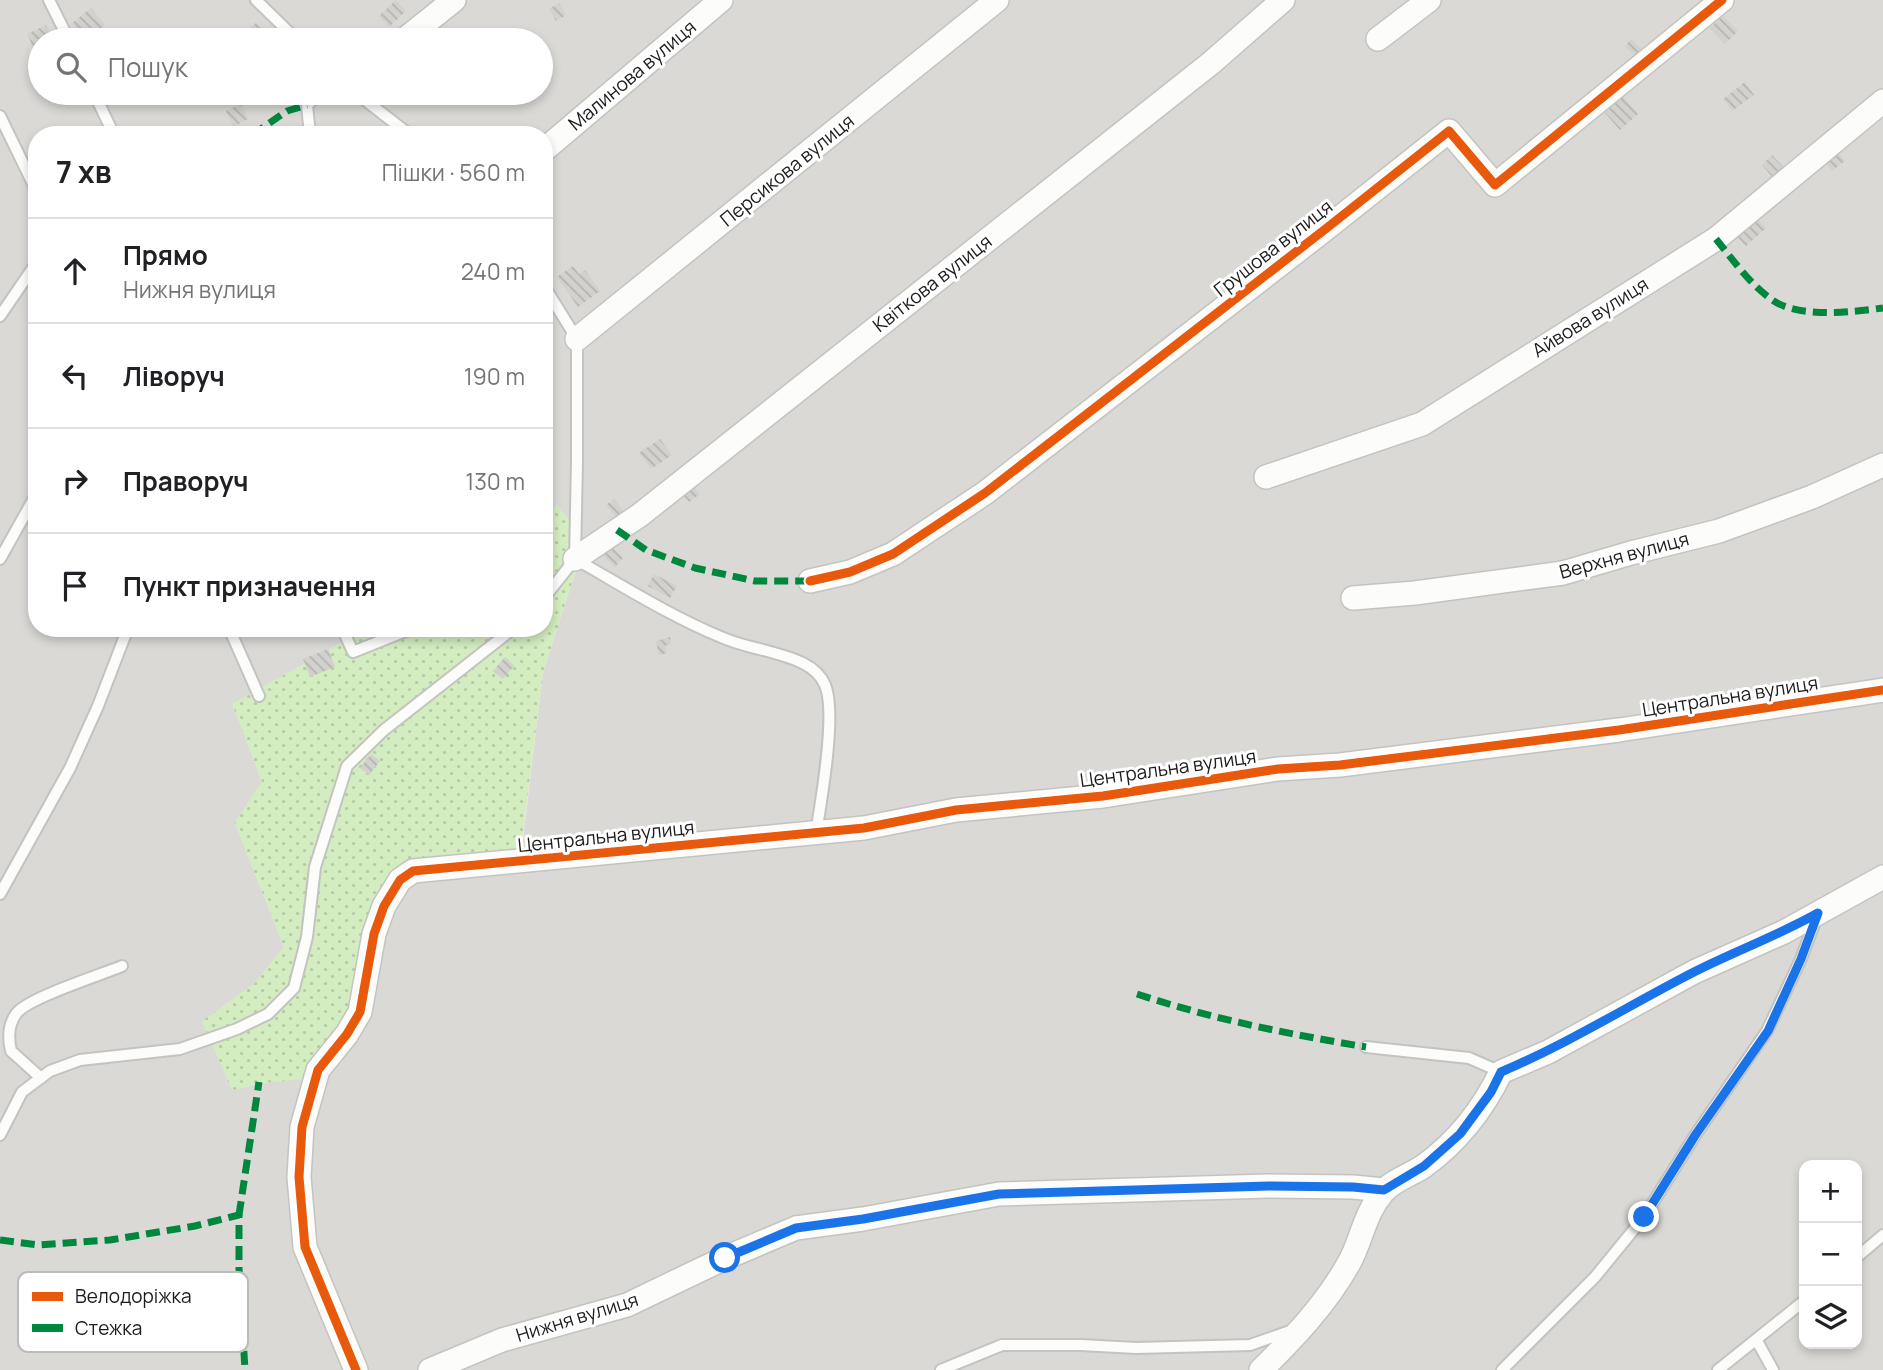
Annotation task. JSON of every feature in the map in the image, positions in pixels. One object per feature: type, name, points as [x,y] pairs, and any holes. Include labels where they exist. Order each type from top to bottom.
[{"type":"street","points":[[419,28],[454,0]]},
{"type":"street","name":"Малинова вулиця","points":[[553,142],[720,0]]},
{"type":"street","name":"Персикова вулиця","points":[[577,339],[998,0]]},
{"type":"street","name":"Квіткова вулиця","points":[[575,559],[639,515],[704,464],[1200,71],[1283,0]]},
{"type":"street","points":[[1378,39],[1429,0]]},
{"type":"street","name":"Грушова вулиця","points":[[810,581],[850,572],[893,554],[985,493],[1449,131],[1495,185],[1722,0]]},
{"type":"street","name":"Айвова вулиця","points":[[1266,478],[1422,424],[1716,239],[1883,101]]},
{"type":"street","name":"Верхня вулиця","points":[[1353,597],[1415,593],[1563,573],[1719,531],[1812,497],[1883,466]]},
{"type":"street","name":"Центральна вулиця","points":[[356,1370],[305,1247],[299,1177],[302,1127],[318,1070],[347,1034],[359,1012],[374,934],[384,906],[400,880],[413,872],[864,828],[956,810],[1103,796],[1278,769],[1340,765],[1619,730],[1883,690]]},
{"type":"street","points":[[1261,1370],[1305,1326],[1350,1262],[1363,1224],[1384,1190],[1424,1166],[1460,1134],[1491,1092],[1501,1072],[1548,1052],[1693,972],[1784,932],[1883,877]]},
{"type":"street","name":"Нижня вулиця","points":[[430,1370],[502,1340],[626,1305],[796,1228],[863,1219],[999,1194],[1269,1186],[1384,1190]]},
{"type":"lane","points":[[49,0],[63,28]]},
{"type":"lane","points":[[256,0],[285,28]]},
{"type":"lane","points":[[100,105],[110,126]]},
{"type":"lane","points":[[307,105],[309,126]]},
{"type":"lane","points":[[371,105],[398,126]]},
{"type":"lane","points":[[0,116],[28,174]]},
{"type":"lane","points":[[0,316],[28,275]]},
{"type":"lane","points":[[553,300],[577,339],[575,559],[553,587]]},
{"type":"lane","points":[[0,559],[28,510]]},
{"type":"lane","points":[[575,559],[671,613],[723,638],[800,662],[816,672],[825,684],[829,708],[827,751],[816,833]]},
{"type":"lane","points":[[0,894],[70,768],[125,637]]},
{"type":"lane","points":[[233,637],[259,696]]},
{"type":"lane","points":[[346,637],[353,652],[390,637]]},
{"type":"lane","points":[[0,1135],[22,1092],[50,1071],[80,1060],[180,1049],[237,1029],[268,1014],[294,988],[307,937],[315,867],[347,766],[384,730],[503,637]]},
{"type":"lane","points":[[1502,1370],[1595,1277],[1644,1217],[1696,1134],[1768,1031],[1801,959],[1818,913]]},
{"type":"lane","points":[[41,1078],[11,1051],[5,1029],[17,1011],[39,999],[122,966]]},
{"type":"lane","points":[[1366,1047],[1469,1058],[1501,1072]]},
{"type":"lane","points":[[1862,1253],[1883,1235]]},
{"type":"lane","points":[[1718,1370],[1799,1305]]},
{"type":"lane","points":[[941,1370],[1002,1345],[1136,1348],[1250,1345],[1305,1326]]},
{"type":"lane","points":[[1757,1341],[1773,1370]]},
{"type":"shaded area","points":[[0,0],[1883,0],[1883,1370],[0,1370]]},
{"type":"green space","points":[[557,505],[593,552],[575,573],[543,673],[521,848],[425,862],[399,900],[365,1017],[328,1077],[271,1082],[232,1090],[202,1021],[254,984],[284,947],[235,823],[262,781],[232,704],[352,637],[553,637],[553,509]]},
{"type":"building","points":[[396,0],[406,11],[389,27],[379,16]]},
{"type":"building","points":[[559,3],[566,15],[556,21],[549,9]]},
{"type":"building","points":[[91,8],[105,25],[101,28],[76,28],[72,23]]},
{"type":"building","points":[[1723,16],[1738,31],[1725,44],[1710,28]]},
{"type":"building","points":[[1631,39],[1642,50],[1636,57],[1625,46]]},
{"type":"building","points":[[1745,82],[1754,95],[1732,111],[1723,99]]},
{"type":"building","points":[[1623,96],[1638,114],[1620,130],[1604,112]]},
{"type":"building","points":[[241,105],[248,119],[233,126],[226,111]]},
{"type":"building","points":[[1837,151],[1845,161],[1832,171],[1824,161]]},
{"type":"building","points":[[1772,155],[1785,169],[1774,179],[1762,165]]},
{"type":"building","points":[[1756,217],[1766,228],[1746,246],[1736,235]]},
{"type":"building","points":[[573,266],[579,274],[585,270],[600,291],[578,307],[557,277]]},
{"type":"building","points":[[660,439],[672,455],[651,469],[639,453]]},
{"type":"building","points":[[693,486],[700,494],[689,502],[682,494]]},
{"type":"building","points":[[614,499],[623,511],[616,517],[606,505]]},
{"type":"building","points":[[610,545],[623,558],[615,567],[601,554]]},
{"type":"building","points":[[654,574],[677,586],[670,598],[648,586]]},
{"type":"building","points":[[670,637],[671,644],[665,646],[667,653],[659,655],[656,641]]},
{"type":"building","points":[[328,649],[335,667],[310,677],[303,659]]},
{"type":"building","points":[[505,657],[514,666],[503,679],[493,671]]},
{"type":"building","points":[[371,754],[380,761],[369,775],[360,768]]},
{"type":"marked path","points":[[265,126],[287,111],[307,105]]},
{"type":"marked path","points":[[1716,239],[1756,286],[1782,305],[1810,312],[1883,308]]},
{"type":"marked path","points":[[617,530],[646,550],[695,568],[755,581],[810,581]]},
{"type":"marked path","points":[[1137,994],[1250,1025],[1366,1047]]},
{"type":"marked path","points":[[239,1215],[259,1082]]},
{"type":"marked path","points":[[0,1240],[38,1245],[110,1240],[195,1226],[239,1215],[239,1272]]},
{"type":"marked path","points":[[244,1352],[245,1370]]},
{"type":"cycle path","points":[[810,581],[850,572],[893,554],[985,493],[1449,131],[1495,185],[1722,0]]},
{"type":"cycle path","points":[[356,1370],[305,1247],[299,1177],[302,1127],[318,1070],[347,1034],[360,1012],[374,934],[384,906],[400,880],[413,871],[864,828],[956,810],[1103,796],[1278,769],[1340,765],[1619,730],[1883,690]]},
{"type":"route","points":[[725,1258],[796,1228],[863,1219],[999,1194],[1269,1186],[1384,1190],[1424,1166],[1460,1134],[1491,1092],[1501,1072],[1548,1052],[1693,972],[1784,932],[1818,913],[1801,959],[1768,1031],[1696,1134],[1644,1217]]}]
